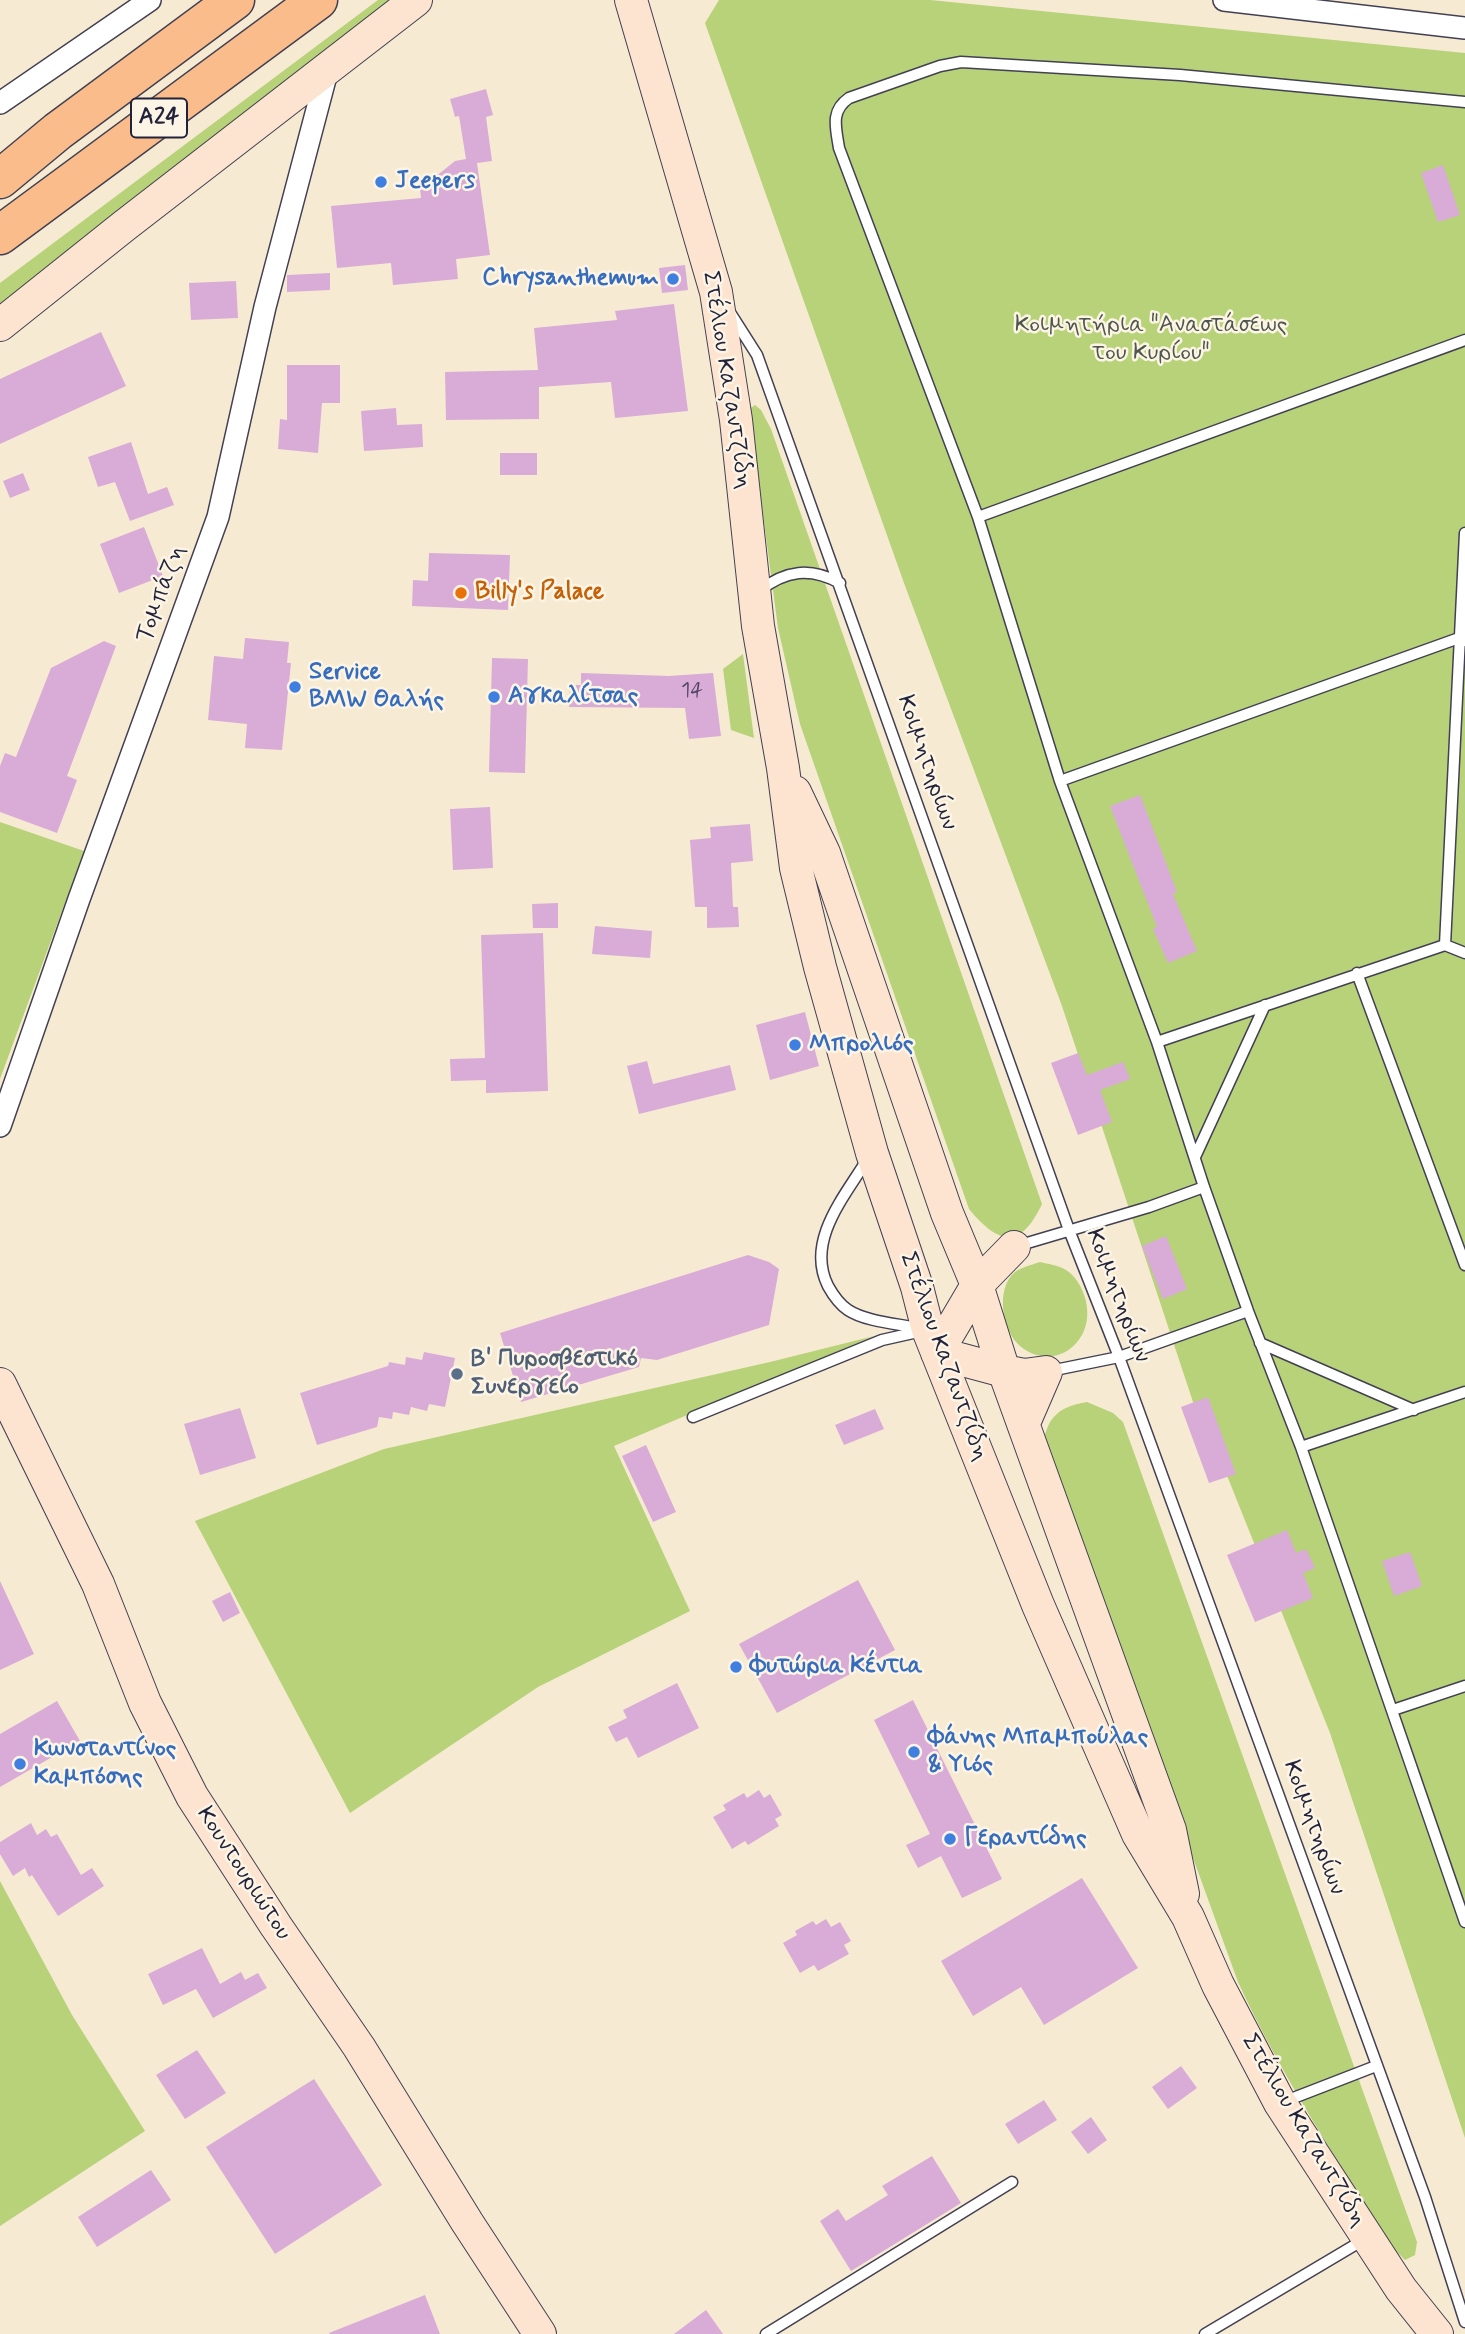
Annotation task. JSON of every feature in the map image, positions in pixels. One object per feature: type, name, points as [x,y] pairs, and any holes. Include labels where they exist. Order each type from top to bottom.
[{"type":"highway","name":"Α24","points":[[0,156],[58,131],[235,0]]},
{"type":"highway","name":"Α24","points":[[0,235],[318,0]]},
{"type":"highway","points":[[0,179],[58,131]]},
{"type":"main road","points":[[0,325],[328,66],[416,0]]},
{"type":"main road","name":"Στέλιου Καζαντζίδη","points":[[631,0],[716,292],[736,420],[758,626],[783,768],[796,867],[820,967],[872,1153],[917,1287],[932,1341],[1038,1605],[1138,1834],[1188,1917],[1218,1985],[1280,2103],[1401,2289],[1437,2334]]},
{"type":"main road","name":"Στέλιου Καζαντζίδη","points":[[783,768],[824,853],[947,1213],[977,1285],[1004,1371],[1170,1830],[1188,1917]]},
{"type":"main road","points":[[947,1213],[963,1232],[976,1240],[1000,1247],[1014,1247]]},
{"type":"main road","points":[[1014,1247],[977,1285],[932,1341],[1004,1371],[1024,1375],[1046,1372]]},
{"type":"main road","points":[[1024,1423],[1046,1372]]},
{"type":"main road","name":"Κουντουριώτου","points":[[0,1384],[98,1584],[145,1703],[192,1796],[359,2047],[540,2334]]},
{"type":"street","points":[[0,103],[150,0]]},
{"type":"street","points":[[1224,0],[1465,28]]},
{"type":"street","name":"Τομπάζη","points":[[0,1126],[79,899],[218,517],[265,307],[328,66]]},
{"type":"lane","points":[[1465,102],[1180,75],[982,61],[940,66],[849,97],[835,117],[839,148],[978,517],[1060,781],[1157,1042],[1248,1311],[1301,1447],[1465,1922]]},
{"type":"lane","name":"Κοιμητηρίων","points":[[716,292],[757,355],[1069,1230],[1119,1357],[1440,2240],[1465,2322]]},
{"type":"lane","points":[[978,517],[1465,340]]},
{"type":"lane","points":[[1445,945],[1462,639],[1465,533]]},
{"type":"lane","points":[[755,594],[780,577],[794,573],[825,575],[840,583]]},
{"type":"lane","points":[[1060,781],[1462,639]]},
{"type":"lane","points":[[1157,1042],[1445,945],[1465,953]]},
{"type":"lane","points":[[1357,973],[1465,1265]]},
{"type":"lane","points":[[1195,1157],[1265,1005]]},
{"type":"lane","points":[[872,1153],[823,1237],[820,1259],[825,1281],[834,1297],[848,1310],[932,1341]]},
{"type":"lane","points":[[1014,1247],[1149,1208],[1204,1187]]},
{"type":"lane","points":[[1046,1372],[1119,1357],[1248,1311]]},
{"type":"lane","points":[[693,1417],[882,1340],[932,1341]]},
{"type":"lane","points":[[1260,1343],[1414,1410]]},
{"type":"lane","points":[[1301,1447],[1465,1392]]},
{"type":"lane","points":[[1393,1710],[1465,1686]]},
{"type":"lane","points":[[1280,2103],[1376,2066]]},
{"type":"lane","points":[[766,2334],[1012,2182]]},
{"type":"lane","points":[[1205,2334],[1367,2237]]},
{"type":"green space","points":[[378,0],[397,0],[0,308],[0,283]]},
{"type":"green space","name":"Κοιμητήρια \"Αναστάσεως του Κυρίου\"","points":[[719,0],[930,0],[1465,53],[1465,2138],[1330,1733],[1228,1478],[1196,1411],[1062,1006],[904,583],[705,23]]},
{"type":"green space","points":[[755,405],[761,410],[771,429],[1042,1204],[1026,1229],[1017,1235],[999,1235],[990,1230],[969,1209],[800,724],[778,628],[749,409]]},
{"type":"green space","points":[[743,654],[754,738],[731,730],[723,669]]},
{"type":"green space","points":[[0,822],[84,851],[0,1079]]},
{"type":"green space","points":[[1040,1262],[1060,1267],[1072,1275],[1087,1304],[1087,1321],[1080,1338],[1058,1355],[1039,1356],[1029,1352],[1014,1339],[1005,1320],[1003,1298],[1009,1279],[1018,1270]]},
{"type":"green space","points":[[874,1336],[614,1446],[690,1611],[538,1687],[350,1813],[195,1521],[384,1449]]},
{"type":"green space","points":[[1087,1402],[1113,1413],[1123,1422],[1417,2242],[1415,2255],[1405,2260],[1395,2250],[1312,2119],[1273,2052],[1238,1982],[1043,1444],[1048,1426],[1056,1414]]},
{"type":"green space","points":[[0,1881],[72,2015],[145,2131],[0,2226]]},
{"type":"building","points":[[486,89],[493,115],[486,117],[492,161],[477,163],[490,255],[456,259],[458,279],[393,285],[391,263],[337,268],[331,206],[421,198],[420,189],[455,161],[466,159],[459,116],[455,117],[450,99]]},
{"type":"building","points":[[1443,165],[1460,215],[1438,222],[1421,173]]},
{"type":"building","name":"Chrysanthemum","points":[[685,265],[688,290],[662,293],[659,268]]},
{"type":"building","points":[[330,273],[330,290],[287,292],[287,275]]},
{"type":"building","points":[[236,281],[238,318],[191,320],[189,283]]},
{"type":"building","points":[[674,304],[688,411],[615,418],[611,382],[539,387],[539,419],[446,420],[445,372],[538,370],[534,328],[617,320],[615,311]]},
{"type":"building","points":[[101,332],[126,386],[0,444],[0,379]]},
{"type":"building","points":[[287,365],[340,365],[340,403],[322,403],[318,453],[278,449],[280,419],[287,420]]},
{"type":"building","points":[[396,408],[397,425],[422,424],[423,447],[364,451],[361,411]]},
{"type":"building","points":[[131,442],[148,494],[167,487],[174,505],[130,521],[115,482],[98,487],[88,457]]},
{"type":"building","points":[[500,453],[537,453],[537,475],[500,475]]},
{"type":"building","points":[[23,473],[30,490],[10,498],[3,481]]},
{"type":"building","points":[[144,527],[163,576],[119,593],[100,544]]},
{"type":"building","name":"Billy's Palace","points":[[429,553],[510,555],[508,610],[412,606],[413,580],[428,581]]},
{"type":"building","points":[[245,638],[289,642],[287,663],[291,663],[282,750],[245,748],[247,724],[208,720],[214,656],[243,659]]},
{"type":"building","points":[[104,641],[116,646],[67,776],[77,780],[57,833],[0,812],[0,766],[5,753],[16,757],[51,668]]},
{"type":"building","points":[[492,658],[528,659],[525,773],[489,772]]},
{"type":"building","points":[[581,673],[669,676],[713,673],[721,736],[689,739],[685,708],[569,707],[570,685],[581,685]]},
{"type":"building","points":[[1140,795],[1177,892],[1173,894],[1197,951],[1168,963],[1153,929],[1157,927],[1110,806]]},
{"type":"building","points":[[490,807],[493,868],[453,870],[450,809]]},
{"type":"building","points":[[750,824],[753,861],[731,863],[733,907],[738,907],[739,927],[707,928],[707,907],[695,907],[690,840],[711,838],[710,827]]},
{"type":"building","points":[[558,903],[558,928],[533,928],[532,904]]},
{"type":"building","points":[[595,926],[652,931],[650,958],[592,954]]},
{"type":"building","points":[[543,933],[548,1091],[486,1093],[486,1080],[451,1081],[450,1059],[485,1058],[481,935]]},
{"type":"building","points":[[805,1012],[819,1066],[770,1080],[756,1025]]},
{"type":"building","points":[[1078,1053],[1087,1075],[1123,1062],[1130,1079],[1100,1090],[1112,1122],[1078,1135],[1051,1063]]},
{"type":"building","points":[[647,1061],[653,1084],[730,1065],[736,1090],[639,1114],[627,1066]]},
{"type":"building","points":[[1166,1236],[1187,1289],[1163,1299],[1142,1246]]},
{"type":"building","points":[[748,1255],[769,1262],[779,1269],[769,1325],[657,1360],[641,1358],[639,1367],[521,1402],[500,1333]]},
{"type":"building","points":[[424,1352],[455,1358],[445,1407],[429,1404],[427,1411],[411,1407],[409,1415],[393,1412],[392,1419],[379,1417],[377,1427],[317,1445],[300,1393],[388,1366],[389,1362],[405,1365],[406,1357],[422,1360]]},
{"type":"building","points":[[1208,1397],[1236,1474],[1209,1483],[1181,1407]]},
{"type":"building","points":[[240,1408],[256,1458],[200,1475],[184,1424]]},
{"type":"building","points":[[875,1409],[884,1429],[844,1445],[835,1425]]},
{"type":"building","points":[[646,1445],[676,1512],[653,1522],[622,1456]]},
{"type":"building","points":[[1287,1530],[1296,1553],[1306,1549],[1315,1568],[1303,1573],[1313,1598],[1255,1622],[1227,1555]]},
{"type":"building","points":[[1410,1552],[1422,1586],[1394,1596],[1382,1561]]},
{"type":"building","points":[[858,1580],[895,1650],[777,1713],[739,1644]]},
{"type":"building","points":[[0,1581],[34,1654],[0,1670]]},
{"type":"building","points":[[230,1592],[240,1613],[223,1622],[212,1601]]},
{"type":"building","points":[[677,1683],[699,1728],[638,1758],[627,1737],[616,1742],[608,1727],[627,1718],[623,1710]]},
{"type":"building","points":[[913,1700],[1002,1879],[962,1898],[941,1856],[918,1868],[906,1845],[930,1834],[874,1720]]},
{"type":"building","name":"Κωνσταντίνος Καμπόσης","points":[[57,1701],[80,1741],[0,1787],[0,1734]]},
{"type":"building","points":[[759,1790],[764,1798],[770,1794],[782,1815],[775,1819],[779,1826],[748,1845],[745,1841],[732,1849],[713,1817],[726,1810],[723,1805],[744,1793],[747,1798]]},
{"type":"building","points":[[31,1823],[37,1835],[46,1829],[51,1837],[57,1834],[81,1875],[92,1868],[104,1886],[58,1916],[32,1875],[29,1877],[25,1868],[13,1876],[0,1854],[0,1842]]},
{"type":"building","points":[[1082,1878],[1138,1968],[1044,2025],[1021,1987],[973,2016],[941,1961]]},
{"type":"building","points":[[826,1919],[831,1927],[840,1922],[851,1941],[844,1945],[849,1954],[818,1971],[814,1965],[800,1973],[783,1943],[797,1935],[795,1931],[813,1921],[816,1925]]},
{"type":"building","points":[[202,1948],[220,1984],[241,1972],[245,1980],[258,1973],[267,1988],[213,2018],[196,1989],[163,2005],[148,1974]]},
{"type":"building","points":[[197,2050],[226,2093],[185,2119],[156,2075]]},
{"type":"building","points":[[1181,2066],[1197,2088],[1168,2109],[1152,2087]]},
{"type":"building","points":[[314,2079],[382,2185],[275,2254],[206,2147]]},
{"type":"building","points":[[1044,2100],[1057,2120],[1018,2144],[1005,2124]]},
{"type":"building","points":[[1091,2117],[1107,2140],[1088,2154],[1071,2132]]},
{"type":"building","points":[[932,2156],[961,2203],[851,2271],[820,2221],[838,2209],[846,2221],[888,2195],[882,2186]]},
{"type":"building","points":[[151,2170],[171,2200],[97,2247],[78,2217]]},
{"type":"building","points":[[425,2295],[440,2334],[329,2333]]},
{"type":"building","points":[[706,2310],[723,2334],[674,2334]]},
{"type":"place","name":"Jeepers","points":[[381,182]]},
{"type":"place","name":"Chrysanthemum","points":[[673,279]]},
{"type":"place","name":"Billy's Palace","points":[[461,593]]},
{"type":"place","name":"Service BMW Θαλής","points":[[295,687]]},
{"type":"place","name":"Αγκαλίτσας","points":[[494,697]]},
{"type":"place","name":"Μπρολιός","points":[[795,1045]]},
{"type":"place","name":"Β' Πυροσβεστικό Συνεργείο","points":[[457,1374]]},
{"type":"place","name":"Φυτώρια Κέντια","points":[[736,1667]]},
{"type":"place","name":"Φάνης Μπαμπούλας & Υιός","points":[[914,1752]]},
{"type":"place","name":"Κωνσταντίνος Καμπόσης","points":[[20,1764]]},
{"type":"place","name":"Γεραντίδης","points":[[950,1839]]}]
